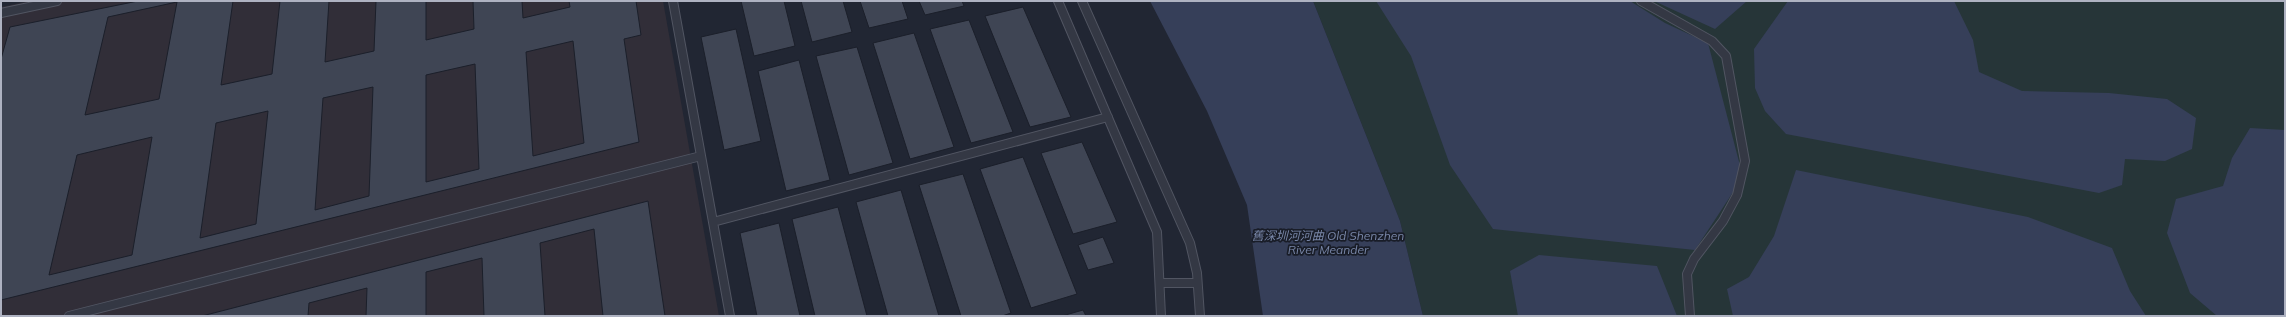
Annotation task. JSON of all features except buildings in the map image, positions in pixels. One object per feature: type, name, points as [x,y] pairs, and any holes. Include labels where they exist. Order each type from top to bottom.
[{"type":"lane","points":[[1,13],[57,1]]},
{"type":"lane","points":[[673,1],[730,316]]},
{"type":"lane","points":[[1058,1],[1157,232],[1161,316]]},
{"type":"lane","points":[[1082,1],[1190,243],[1197,283],[1200,316]]},
{"type":"lane","points":[[1641,1],[1712,41],[1726,56],[1745,161],[1737,195],[1723,221],[1694,259],[1687,274],[1690,316]]},
{"type":"lane","points":[[713,222],[1108,117]]},
{"type":"lane","points":[[68,316],[701,156]]},
{"type":"lane","points":[[1160,284],[1197,283]]},
{"type":"shaded area","points":[[30,1],[663,1],[719,316],[1,316],[1,7]]},
{"type":"shaded area","points":[[1313,1],[2285,1],[2285,316],[1423,316],[1400,221]]},
{"type":"water","name":"舊深圳河河曲 Old Shenzhen River Meander","points":[[1150,1],[1313,1],[1400,221],[1423,316],[1263,316],[1247,205],[1207,111]]},
{"type":"water","points":[[1376,1],[1630,1],[1665,23],[1708,43],[1743,177],[1695,250],[1493,229],[1450,165],[1411,56]]},
{"type":"water","points":[[1654,1],[1747,1],[1715,29]]},
{"type":"water","points":[[1788,1],[1954,1],[1973,40],[1979,72],[2022,91],[2109,93],[2167,99],[2196,118],[2192,149],[2165,161],[2125,159],[2122,185],[2099,193],[1786,134],[1765,111],[1755,88],[1754,49]]},
{"type":"water","points":[[2250,128],[2285,130],[2285,316],[2217,316],[2190,293],[2167,233],[2176,199],[2223,186],[2232,158]]},
{"type":"water","points":[[1796,170],[2028,217],[2112,248],[2130,291],[2146,316],[1733,316],[1727,289],[1749,277],[1774,236]]},
{"type":"water","points":[[1539,255],[1657,266],[1677,316],[1518,316],[1510,271]]}]
